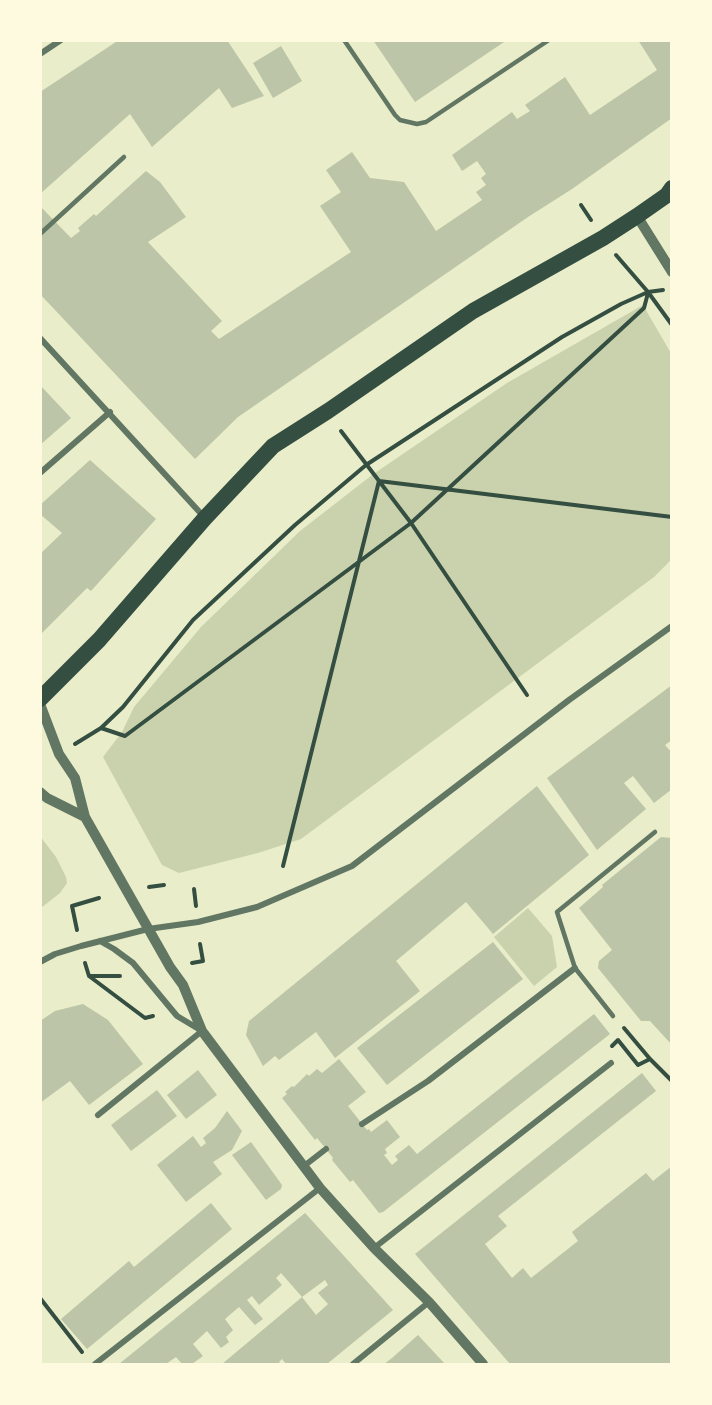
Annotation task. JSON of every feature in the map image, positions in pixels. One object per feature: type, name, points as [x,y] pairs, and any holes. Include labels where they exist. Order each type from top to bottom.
[{"type":"highway","points":[[40,699],[99,640],[206,518],[273,446],[473,311],[603,238],[670,195]]},
{"type":"street","points":[[40,54],[61,40]]},
{"type":"street","points":[[637,216],[672,272]]},
{"type":"street","points":[[40,339],[206,518]]},
{"type":"street","points":[[40,473],[110,412]]},
{"type":"street","points":[[40,962],[56,954],[100,941],[148,929],[198,922],[257,907],[352,866],[569,700],[672,626]]},
{"type":"street","points":[[40,704],[59,753],[75,778],[85,817],[170,967],[183,985],[202,1031],[320,1188],[374,1248],[429,1302],[483,1365]]},
{"type":"street","points":[[40,792],[47,798],[85,817]]},
{"type":"street","points":[[100,941],[133,963],[177,1016],[202,1031]]},
{"type":"street","points":[[362,1124],[428,1081],[575,968]]},
{"type":"street","points":[[98,1115],[202,1031]]},
{"type":"street","points":[[374,1248],[611,1063]]},
{"type":"street","points":[[304,1166],[326,1149]]},
{"type":"street","points":[[95,1365],[320,1188]]},
{"type":"street","points":[[353,1365],[429,1302]]},
{"type":"lane","points":[[344,40],[395,115],[400,120],[417,124],[426,122],[549,40]]},
{"type":"lane","points":[[40,234],[124,157]]},
{"type":"lane","points":[[613,1016],[575,968],[557,912],[655,832]]},
{"type":"path","points":[[629,273],[648,292],[672,325]]},
{"type":"path","points":[[74,744],[101,728],[127,702],[193,620],[295,525],[366,465],[562,337],[621,304],[648,292]]},
{"type":"path","points":[[101,728],[125,735],[411,523],[644,308],[648,292]]},
{"type":"path","points":[[366,465],[411,523],[527,695]]},
{"type":"path","points":[[379,481],[672,518]]},
{"type":"path","points":[[284,866],[379,481]]},
{"type":"path","points":[[149,887],[164,885]]},
{"type":"path","points":[[194,889],[196,907]]},
{"type":"path","points":[[77,930],[72,906],[99,898]]},
{"type":"path","points":[[184,964],[203,962],[200,944]]},
{"type":"path","points":[[86,966],[89,976],[145,1018],[156,1015]]},
{"type":"path","points":[[89,976],[124,976]]},
{"type":"path","points":[[613,1016],[672,1081]]},
{"type":"path","points":[[638,1065],[650,1059]]},
{"type":"path","points":[[40,1298],[84,1355]]},
{"type":"green space","points":[[643,305],[672,355],[671,560],[654,577],[301,839],[258,853],[179,873],[162,865],[103,757],[122,732],[134,707],[201,627],[300,531],[372,475],[507,383]]},
{"type":"green space","points":[[40,836],[56,857],[67,883],[60,893],[41,908]]},
{"type":"green space","points":[[528,908],[552,936],[557,967],[534,986],[494,937]]},
{"type":"building","points":[[119,40],[227,40],[264,96],[232,108],[219,88],[152,147],[130,114],[40,194],[40,92]]},
{"type":"building","points":[[373,40],[507,40],[415,102]]},
{"type":"building","points":[[638,40],[672,40],[672,118],[238,417],[195,459],[40,294],[40,206],[71,238],[80,231],[78,228],[94,214],[96,216],[146,171],[160,182],[186,217],[148,242],[222,321],[211,331],[219,339],[351,252],[320,206],[341,192],[326,170],[352,152],[370,178],[404,182],[436,231],[482,200],[476,192],[486,185],[481,178],[486,174],[477,161],[462,171],[452,155],[512,112],[517,119],[530,111],[525,105],[565,77],[590,115],[657,70]]},
{"type":"building","points":[[281,46],[302,81],[273,98],[253,63]]},
{"type":"building","points":[[40,385],[71,418],[40,445]]},
{"type":"building","points":[[90,460],[156,519],[91,591],[87,588],[40,635],[40,554],[62,533],[40,514],[40,505]]},
{"type":"building","points":[[672,685],[672,740],[665,745],[672,753],[672,789],[654,803],[633,776],[624,783],[646,809],[597,850],[547,778]]},
{"type":"building","points":[[537,786],[589,855],[493,934],[466,902],[396,961],[420,991],[335,1058],[316,1032],[279,1060],[275,1056],[263,1066],[246,1035],[249,1021]]},
{"type":"building","points":[[661,837],[672,838],[672,1045],[650,1021],[641,1021],[598,968],[599,961],[612,950],[579,908],[603,887],[602,885]]},
{"type":"building","points":[[493,942],[523,979],[387,1085],[357,1048]]},
{"type":"building","points":[[83,1004],[108,1020],[143,1064],[89,1105],[70,1081],[40,1103],[40,1021],[55,1011]]},
{"type":"building","points":[[594,1014],[610,1034],[383,1212],[379,1213],[353,1180],[350,1182],[326,1149],[317,1138],[315,1140],[282,1098],[287,1094],[285,1092],[292,1086],[294,1087],[307,1074],[309,1076],[317,1069],[322,1073],[339,1059],[366,1092],[348,1106],[367,1130],[371,1132],[387,1120],[400,1137],[385,1149],[387,1153],[384,1155],[392,1165],[398,1160],[395,1156],[409,1145],[417,1154]]},
{"type":"building","points":[[198,1070],[217,1095],[186,1119],[167,1095]]},
{"type":"building","points":[[642,1073],[656,1091],[498,1216],[507,1226],[485,1244],[512,1278],[523,1268],[531,1278],[578,1241],[572,1232],[646,1173],[653,1181],[672,1166],[672,1363],[510,1364],[415,1254]]},
{"type":"building","points":[[157,1090],[177,1116],[131,1151],[111,1125]]},
{"type":"building","points":[[227,1111],[242,1131],[232,1150],[213,1162],[222,1174],[186,1202],[157,1165],[193,1136],[201,1147],[206,1143],[203,1138],[215,1128]]},
{"type":"building","points":[[251,1142],[282,1185],[281,1189],[266,1200],[232,1155]]},
{"type":"building","points":[[211,1203],[232,1229],[87,1349],[61,1319],[129,1261],[134,1267]]},
{"type":"building","points":[[305,1213],[393,1310],[327,1364],[286,1364],[282,1359],[279,1362],[281,1364],[222,1364],[302,1297],[281,1273],[276,1278],[282,1285],[259,1305],[252,1296],[247,1300],[263,1319],[255,1325],[239,1307],[225,1319],[233,1330],[226,1337],[229,1342],[221,1348],[207,1331],[193,1344],[203,1356],[192,1364],[182,1364],[176,1357],[166,1364],[119,1364]],"holes":[[[325,1280],[328,1285],[318,1293],[328,1304],[316,1315],[302,1297]]]},
{"type":"building","points":[[418,1335],[445,1364],[384,1364],[392,1358]]}]
